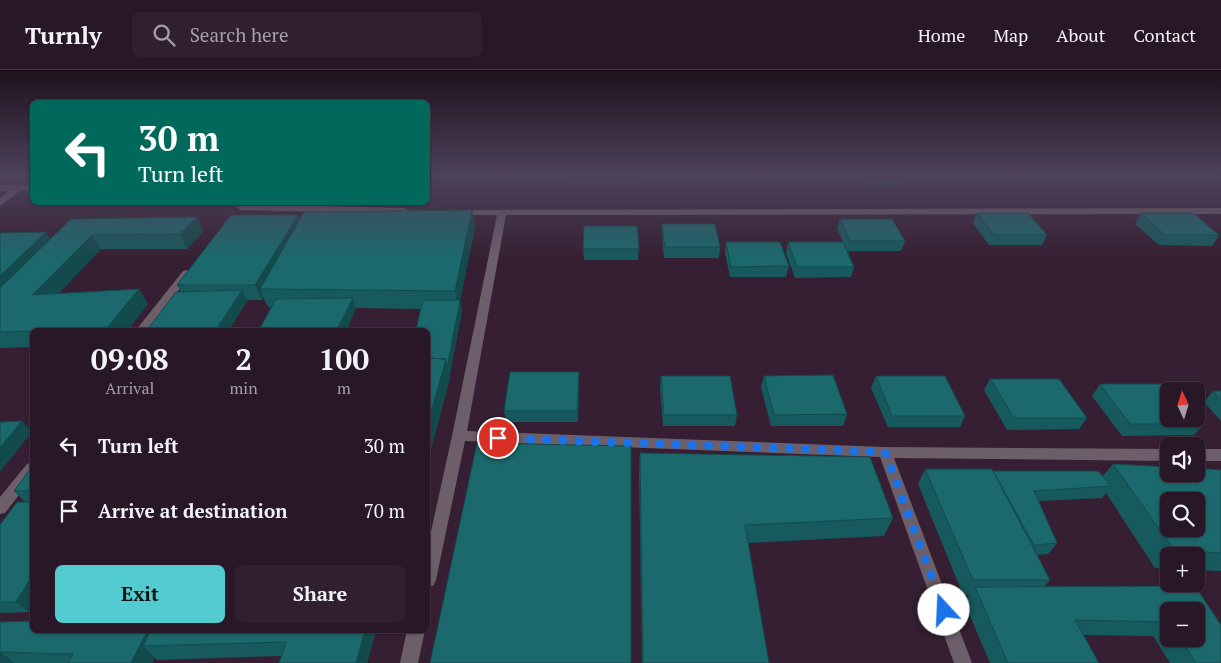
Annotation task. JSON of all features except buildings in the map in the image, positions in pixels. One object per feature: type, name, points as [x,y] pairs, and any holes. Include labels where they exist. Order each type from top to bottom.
[{"type":"street","points":[[242,206],[415,211]]},
{"type":"street","points":[[444,212],[1221,211]]},
{"type":"street","points":[[430,571],[460,436],[502,213]]},
{"type":"street","points":[[144,328],[195,263]]},
{"type":"street","points":[[460,436],[885,452],[1160,455]]},
{"type":"street","points":[[885,452],[963,663]]},
{"type":"street","points":[[1205,455],[1221,455]]},
{"type":"street","points":[[0,508],[30,470]]},
{"type":"street","points":[[409,663],[415,633]]},
{"type":"route","points":[[498,438],[885,452],[944,610]]}]
